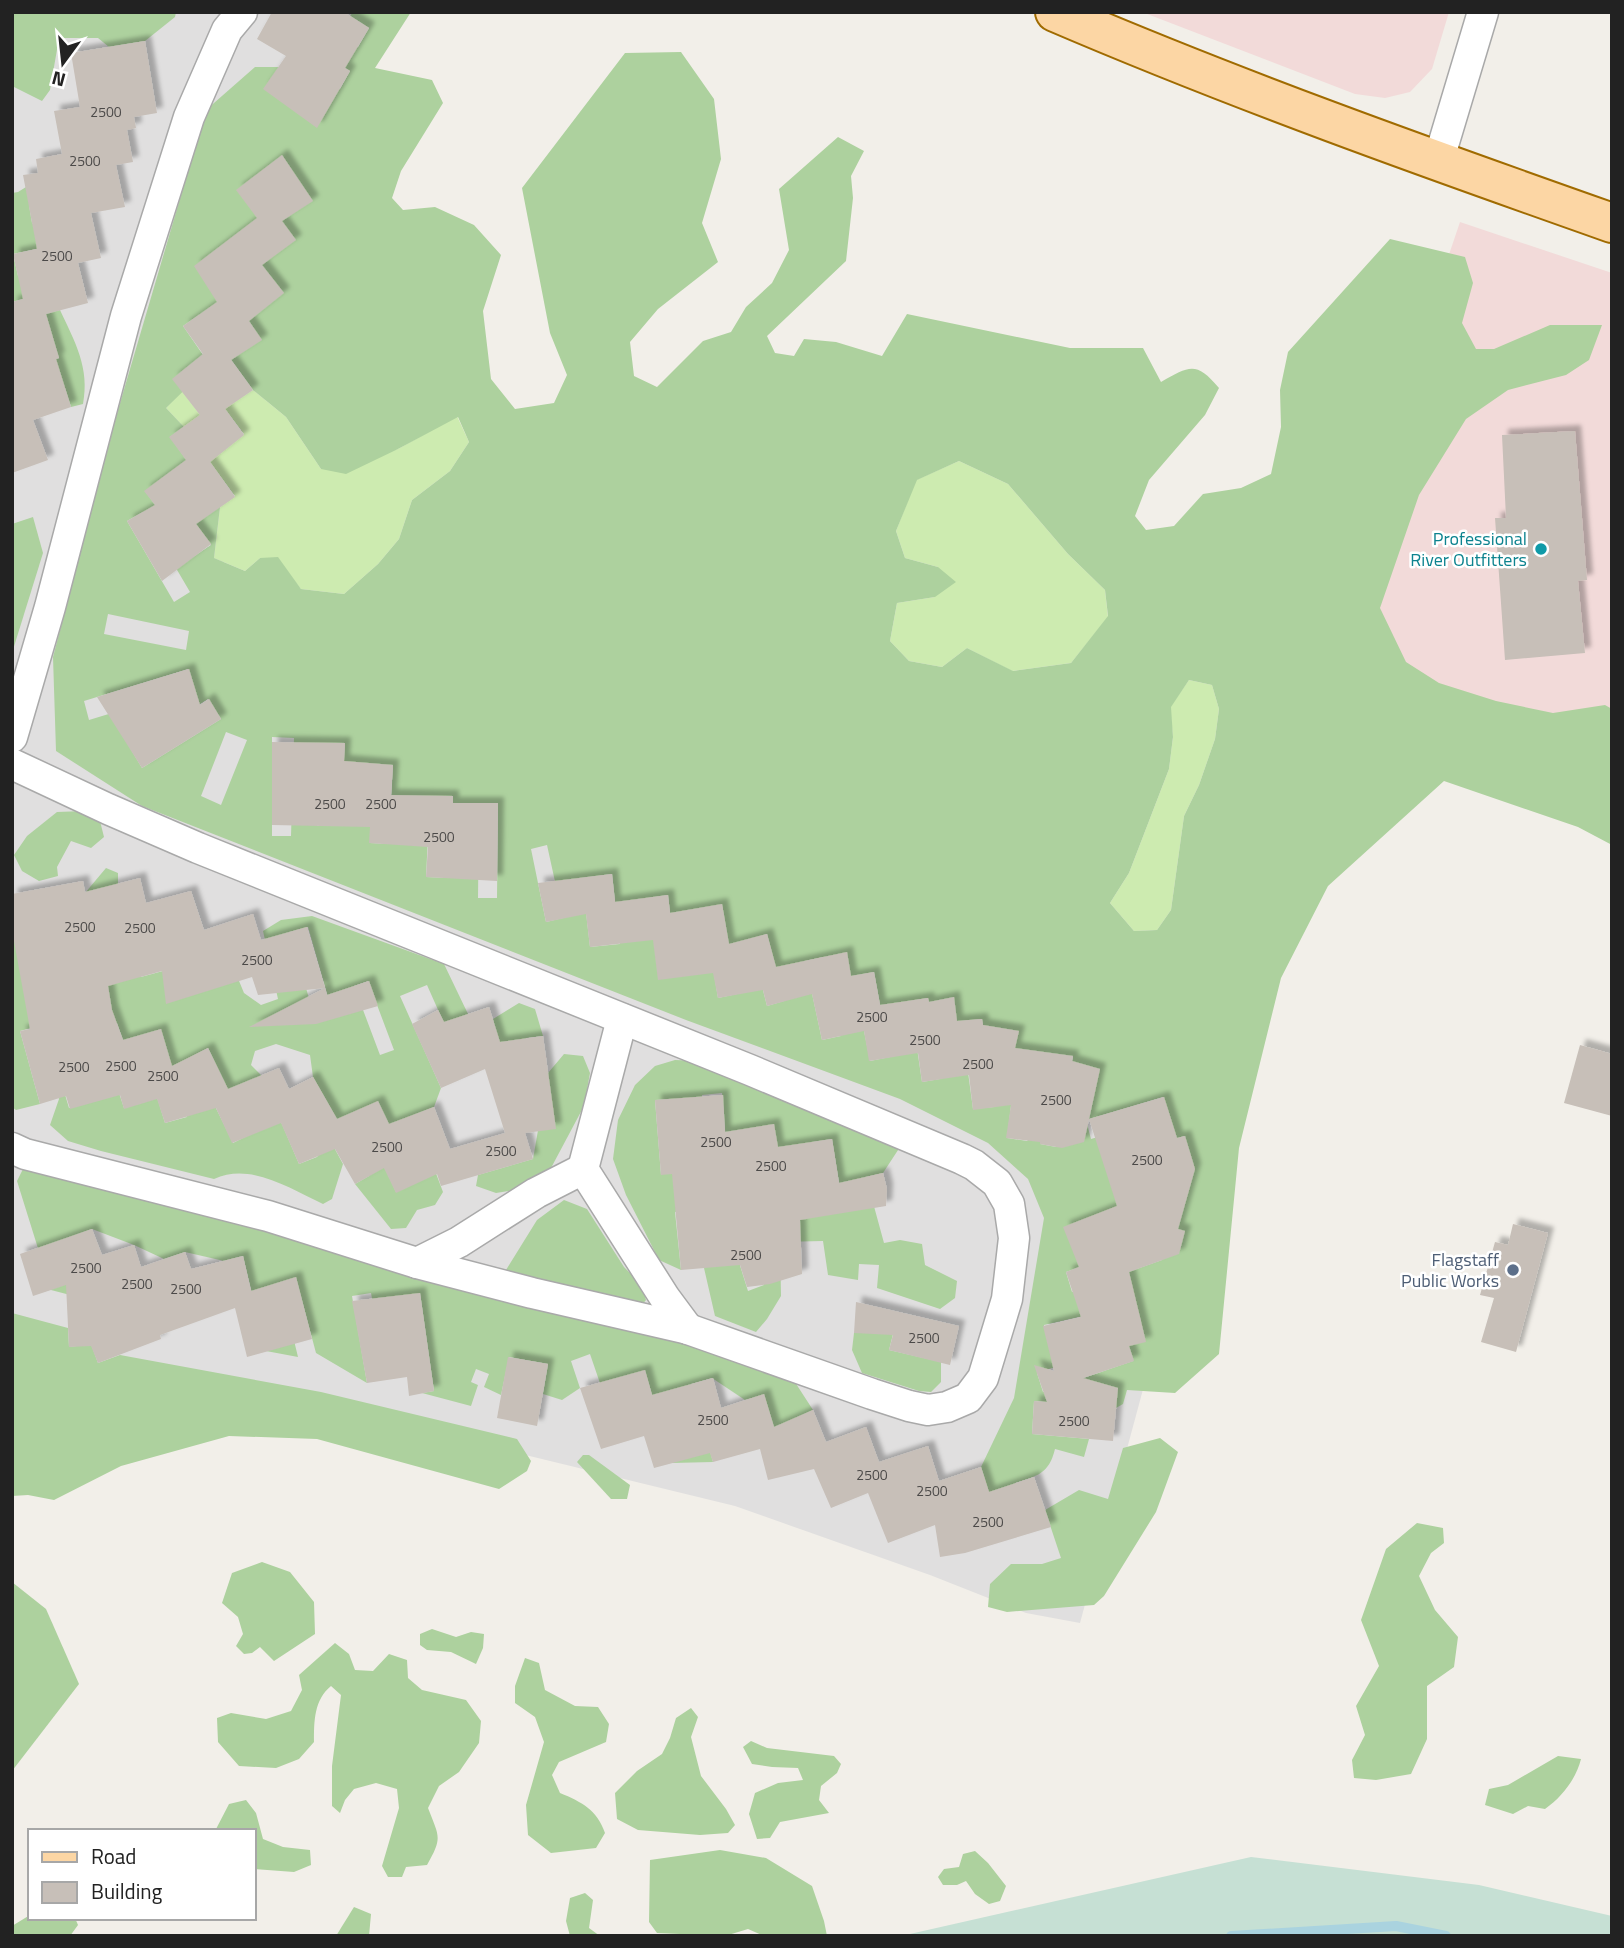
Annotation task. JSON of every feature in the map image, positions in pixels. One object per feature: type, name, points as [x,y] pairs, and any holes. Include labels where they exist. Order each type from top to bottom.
[{"type":"main road","points":[[1055,12],[1137,47],[1438,162],[1612,223]]},
{"type":"street","points":[[12,737],[50,607],[126,316],[177,154],[189,117],[227,30],[242,12]]},
{"type":"street","points":[[1438,162],[1483,12]]},
{"type":"street","points":[[12,764],[198,848],[962,1158],[997,1183],[1009,1204],[1014,1238],[1007,1298],[983,1378],[968,1398],[947,1407],[928,1410],[909,1406],[688,1329],[417,1263],[268,1216],[25,1154],[12,1148]]},
{"type":"street","points":[[622,1019],[583,1169],[665,1298],[688,1329]]},
{"type":"street","points":[[417,1263],[459,1242],[536,1193],[583,1169]]},
{"type":"shaded area","points":[[12,12],[394,12],[317,200],[200,652],[1220,1104],[1080,1623],[1026,1613],[930,1575],[735,1506],[385,1421],[12,1348]]},
{"type":"shaded area","points":[[1142,12],[1449,12],[1432,69],[1410,92],[1385,98],[1355,94]]},
{"type":"shaded area","points":[[1460,222],[1612,273],[1612,756],[1314,654]]},
{"type":"green space","points":[[12,12],[176,12],[175,17],[145,41],[109,47],[98,38],[59,38],[50,90],[42,101],[12,86]]},
{"type":"green space","points":[[353,12],[411,12],[375,68],[432,80],[443,103],[401,171],[392,198],[403,210],[435,207],[474,225],[501,255],[483,311],[491,379],[515,409],[554,403],[567,375],[550,333],[522,188],[625,53],[681,52],[714,99],[721,159],[702,223],[718,262],[658,309],[630,342],[634,376],[657,387],[703,341],[731,332],[746,307],[772,283],[789,250],[779,189],[838,137],[864,151],[851,176],[853,198],[846,261],[767,336],[775,353],[794,356],[804,339],[836,342],[882,356],[907,314],[1070,348],[1143,348],[1161,382],[1179,372],[1198,370],[1219,388],[1205,415],[1149,480],[1135,516],[1146,530],[1174,526],[1203,494],[1241,488],[1271,474],[1281,427],[1280,390],[1288,352],[1390,239],[1465,257],[1473,283],[1462,323],[1476,349],[1494,349],[1550,325],[1602,325],[1589,360],[1566,375],[1508,390],[1466,419],[1419,495],[1380,608],[1406,662],[1439,683],[1496,701],[1553,713],[1605,705],[1612,709],[1612,845],[1578,827],[1444,781],[1328,886],[1281,978],[1239,1148],[1219,1354],[1175,1393],[1127,1390],[1123,1404],[1116,1408],[1034,1401],[1032,1434],[1089,1439],[1084,1457],[1055,1449],[1046,1469],[1015,1483],[1019,1499],[992,1503],[981,1467],[1014,1398],[1044,1218],[1028,1179],[988,1143],[900,1099],[686,1020],[142,806],[56,751],[53,657],[118,410],[206,110],[255,67],[304,67],[340,89],[350,71],[301,43],[358,47],[369,28],[350,16]],"holes":[[[199,315],[253,390],[286,417],[321,469],[346,474],[458,417],[469,442],[450,471],[412,500],[399,539],[378,564],[344,594],[301,589],[278,557],[260,558],[245,571],[214,558],[220,507],[170,437],[184,427],[166,408],[210,365],[183,326]],[[959,461],[1008,484],[1068,554],[1105,590],[1108,616],[1071,663],[1013,671],[967,648],[942,667],[909,661],[890,641],[897,603],[935,597],[956,582],[938,567],[905,558],[896,531],[917,480]],[[145,491],[183,506],[211,545],[193,557]],[[143,512],[190,592],[174,602],[127,521]],[[108,614],[189,631],[186,650],[104,634]],[[188,669],[194,688],[89,720],[84,701]],[[1189,680],[1212,685],[1219,709],[1215,739],[1199,785],[1184,816],[1171,910],[1157,930],[1134,931],[1110,903],[1129,873],[1169,769],[1173,737],[1171,707]],[[208,699],[221,719],[142,768],[130,748]],[[226,732],[247,740],[221,805],[201,796]],[[272,737],[294,738],[291,836],[272,836]],[[345,743],[340,826],[317,826]],[[393,765],[389,844],[370,843]],[[430,796],[453,797],[448,878],[426,877]],[[479,804],[498,804],[497,898],[478,898]],[[547,845],[563,918],[546,922],[531,849]],[[612,874],[620,944],[590,947],[582,878]],[[668,895],[678,977],[648,898]],[[722,905],[737,994],[718,998],[703,908]],[[767,934],[784,1001],[767,1006],[750,939]],[[823,957],[841,1036],[822,1040],[805,961]],[[874,972],[890,1057],[870,1061],[853,976]],[[928,998],[940,1079],[922,1082],[910,1001]],[[982,1019],[994,1107],[973,1109],[961,1021]],[[1018,1049],[1028,1140],[1027,1141],[1007,1138]],[[1055,1054],[1073,1057],[1056,1147],[1040,1144]],[[1163,1097],[1169,1116],[1091,1139],[1086,1120]],[[1184,1136],[1190,1154],[1104,1165]],[[1155,1240],[1162,1260],[1072,1292],[1066,1272]],[[1136,1304],[1141,1322],[1044,1326],[1044,1325]],[[1127,1343],[1133,1361],[1043,1392],[1037,1373]]]},
{"type":"green space","points":[[39,179],[97,192],[29,205],[32,223],[58,244],[13,254],[18,276],[49,292],[12,302],[12,193]]},
{"type":"green space","points":[[60,310],[83,367],[83,404],[71,407],[65,388],[12,372],[59,358],[53,340],[12,323]]},
{"type":"green space","points":[[197,372],[236,401],[253,390],[286,417],[321,469],[398,449],[457,416],[469,442],[450,471],[412,500],[399,539],[378,564],[344,594],[301,589],[292,578],[260,558],[245,571],[214,558],[220,507],[235,496],[184,427],[166,408],[182,391],[226,449],[244,434]]},
{"type":"green space","points":[[959,461],[1008,484],[1068,554],[1105,590],[1108,617],[1071,663],[1012,671],[967,648],[942,667],[909,661],[890,641],[897,603],[935,597],[938,567],[905,558],[896,531],[916,480]]},
{"type":"green space","points":[[33,517],[43,553],[12,653],[12,524]]},
{"type":"green space","points":[[1189,680],[1212,685],[1219,709],[1215,739],[1199,785],[1184,816],[1171,910],[1157,930],[1134,931],[1110,903],[1129,873],[1169,769],[1173,737],[1170,707]]},
{"type":"green space","points":[[84,811],[100,821],[104,837],[91,848],[71,841],[57,867],[58,876],[39,881],[22,871],[14,855],[27,836],[57,812]]},
{"type":"green space","points":[[106,868],[118,873],[118,884],[141,977],[163,971],[232,964],[244,993],[261,1005],[278,999],[263,931],[281,920],[312,916],[444,964],[468,1014],[455,1048],[427,985],[400,996],[441,1088],[434,1107],[414,1115],[443,1192],[435,1205],[417,1210],[406,1228],[391,1229],[355,1184],[369,1176],[313,1077],[310,1055],[276,1044],[255,1051],[251,1065],[261,1075],[299,1164],[317,1157],[330,1140],[343,1164],[332,1199],[323,1204],[256,1175],[228,1175],[214,1179],[68,1141],[50,1125],[59,1099],[38,1026],[20,1031],[40,1104],[16,1110],[12,1107],[12,930],[85,893]],"holes":[[[308,927],[334,1018],[316,1023],[290,932]],[[368,981],[394,1050],[380,1055],[354,986]],[[117,1023],[145,1102],[124,1108],[98,1030]],[[47,1034],[100,1100],[69,1108]],[[138,1036],[187,1117],[165,1123]],[[208,1048],[249,1135],[233,1143],[191,1057]],[[378,1102],[415,1183],[396,1192],[358,1111]]]},
{"type":"green space","points":[[519,1003],[535,1009],[543,1036],[526,1038],[509,1107],[493,1019]]},
{"type":"green space","points":[[564,1054],[583,1056],[590,1073],[584,1106],[551,1168],[521,1189],[496,1193],[476,1186],[478,1175],[533,1159],[548,1073]]},
{"type":"green space","points":[[675,1060],[701,1061],[900,1147],[883,1173],[866,1177],[884,1243],[900,1240],[922,1244],[925,1265],[957,1281],[955,1298],[940,1309],[877,1288],[879,1265],[859,1264],[858,1280],[828,1275],[823,1241],[780,1242],[781,1296],[756,1332],[715,1316],[704,1268],[711,1208],[675,1212],[681,1270],[659,1260],[626,1195],[613,1159],[618,1120],[635,1085],[655,1066]],"holes":[[[722,1093],[730,1189],[709,1190],[702,1095]],[[677,1099],[661,1175],[655,1100]],[[832,1139],[844,1212],[813,1142]],[[744,1219],[764,1285],[748,1291],[727,1224]]]},
{"type":"green space","points":[[28,1159],[701,1347],[791,1376],[813,1410],[792,1420],[782,1454],[764,1395],[745,1400],[712,1378],[691,1384],[713,1462],[672,1463],[645,1371],[615,1427],[590,1354],[571,1361],[580,1388],[562,1400],[543,1394],[548,1364],[509,1357],[501,1395],[484,1387],[489,1374],[476,1369],[471,1382],[478,1385],[471,1406],[422,1393],[434,1391],[420,1293],[382,1353],[371,1293],[352,1296],[367,1383],[316,1353],[296,1278],[280,1283],[298,1357],[266,1351],[243,1256],[224,1261],[185,1252],[164,1259],[92,1229],[57,1242],[74,1296],[51,1290],[17,1181]]},
{"type":"green space","points":[[564,1200],[587,1209],[624,1267],[642,1285],[646,1300],[640,1307],[514,1280],[506,1270],[537,1220]]},
{"type":"green space","points":[[12,1313],[68,1328],[69,1347],[91,1344],[98,1363],[120,1355],[321,1392],[517,1439],[531,1461],[527,1471],[499,1489],[317,1439],[229,1436],[121,1466],[54,1500],[28,1495],[12,1496]]},
{"type":"green space","points":[[896,1322],[889,1350],[941,1362],[941,1382],[931,1392],[919,1391],[862,1373],[852,1350],[854,1333],[874,1333]]},
{"type":"green space","points":[[1160,1438],[1178,1452],[1156,1512],[1104,1596],[1094,1605],[1007,1612],[988,1607],[990,1584],[1011,1564],[1042,1564],[1061,1558],[1045,1510],[1079,1490],[1108,1499],[1123,1448]]},
{"type":"green space","points":[[583,1455],[589,1455],[630,1485],[627,1499],[611,1499],[577,1462]]},
{"type":"green space","points":[[1417,1523],[1443,1528],[1444,1543],[1431,1553],[1419,1576],[1435,1610],[1458,1637],[1454,1667],[1427,1686],[1427,1739],[1411,1774],[1376,1780],[1354,1778],[1352,1760],[1365,1735],[1356,1706],[1379,1666],[1361,1620],[1386,1549]]},
{"type":"green space","points":[[262,1562],[290,1572],[314,1602],[315,1634],[274,1661],[260,1647],[252,1653],[244,1654],[236,1646],[243,1634],[238,1617],[222,1603],[232,1573]]},
{"type":"green space","points":[[12,1582],[46,1609],[79,1684],[12,1771]]},
{"type":"green space","points":[[432,1629],[456,1637],[471,1632],[484,1634],[483,1648],[476,1664],[451,1652],[427,1650],[420,1645],[420,1634]]},
{"type":"green space","points":[[335,1643],[349,1654],[355,1670],[373,1671],[389,1654],[407,1660],[408,1678],[422,1690],[466,1700],[481,1721],[479,1743],[459,1772],[439,1786],[428,1808],[438,1837],[432,1856],[427,1865],[406,1867],[402,1877],[388,1877],[382,1866],[399,1808],[397,1789],[376,1783],[354,1789],[345,1800],[340,1813],[332,1806],[332,1766],[341,1695],[331,1686],[318,1704],[314,1742],[299,1759],[276,1768],[239,1766],[218,1742],[217,1718],[231,1713],[266,1719],[291,1711],[302,1690],[299,1675]]},
{"type":"green space","points":[[525,1658],[539,1663],[545,1690],[575,1706],[598,1707],[609,1724],[606,1742],[559,1762],[552,1775],[560,1793],[582,1804],[598,1818],[605,1833],[596,1848],[551,1853],[528,1835],[526,1805],[544,1742],[535,1717],[515,1703],[515,1686]]},
{"type":"green space","points":[[691,1708],[698,1717],[691,1737],[701,1776],[735,1825],[728,1833],[700,1835],[638,1830],[617,1819],[615,1793],[637,1771],[662,1754],[676,1718]]},
{"type":"green space","points":[[751,1741],[767,1748],[834,1756],[841,1764],[837,1773],[821,1786],[819,1800],[829,1813],[780,1822],[770,1838],[757,1839],[749,1814],[755,1793],[778,1783],[803,1780],[798,1768],[752,1764],[743,1747]]},
{"type":"green space","points":[[1558,1756],[1581,1759],[1568,1787],[1545,1809],[1528,1806],[1513,1814],[1485,1805],[1489,1789],[1508,1785]]},
{"type":"green space","points":[[246,1800],[256,1813],[263,1839],[283,1847],[310,1850],[311,1865],[294,1872],[256,1869],[256,1829],[216,1829],[229,1804]]},
{"type":"green space","points":[[720,1850],[766,1858],[812,1886],[827,1936],[764,1936],[748,1929],[725,1936],[657,1933],[649,1922],[650,1860]]},
{"type":"green space","points":[[975,1851],[1006,1886],[1000,1901],[989,1904],[975,1894],[966,1881],[957,1885],[943,1885],[938,1877],[944,1869],[959,1867],[963,1854]]},
{"type":"green space","points":[[1251,1857],[1479,1885],[1612,1916],[1612,1936],[901,1936]]},
{"type":"green space","points":[[585,1893],[593,1900],[589,1928],[600,1936],[570,1936],[566,1921],[570,1898]]},
{"type":"green space","points":[[354,1907],[371,1914],[369,1936],[336,1936]]},
{"type":"green space","points":[[28,1916],[28,1920],[76,1920],[78,1925],[70,1936],[12,1936],[12,1926]]},
{"type":"building","points":[[272,12],[344,12],[369,28],[345,68],[350,71],[317,128],[263,89],[286,56],[257,39]]},
{"type":"building","points":[[145,41],[157,113],[134,117],[136,128],[127,130],[133,162],[116,165],[125,207],[91,213],[101,258],[78,263],[88,303],[46,314],[71,407],[33,420],[48,460],[12,473],[12,302],[23,299],[13,254],[37,249],[23,175],[38,173],[36,159],[62,154],[54,111],[80,107],[71,53]]},
{"type":"building","points":[[282,155],[313,201],[282,221],[296,240],[262,265],[284,293],[249,321],[262,340],[231,360],[253,390],[225,409],[244,435],[210,462],[235,497],[196,524],[211,544],[162,581],[127,521],[155,505],[144,491],[186,460],[169,437],[200,415],[172,379],[203,354],[183,326],[217,302],[194,266],[257,218],[236,190]]},
{"type":"building","name":"Professional River Outfitters","points":[[1575,431],[1587,580],[1578,581],[1585,653],[1505,660],[1495,518],[1506,518],[1502,435]]},
{"type":"building","points":[[189,669],[200,705],[209,699],[221,719],[142,768],[97,697]]},
{"type":"building","points":[[272,742],[345,743],[344,761],[393,765],[391,795],[453,796],[453,803],[498,803],[497,881],[426,877],[428,847],[369,843],[370,827],[272,825]]},
{"type":"building","points":[[612,874],[615,902],[668,895],[670,913],[722,904],[729,944],[767,934],[776,967],[847,952],[851,976],[874,972],[880,1005],[928,998],[929,1002],[954,997],[957,1021],[982,1019],[983,1025],[1019,1031],[1015,1048],[1073,1056],[1072,1061],[1100,1069],[1084,1142],[1062,1148],[1006,1138],[1011,1105],[973,1110],[969,1075],[922,1082],[918,1053],[869,1061],[864,1031],[822,1040],[812,994],[767,1006],[763,990],[718,998],[713,973],[658,980],[653,940],[590,947],[586,914],[546,922],[538,883]]},
{"type":"building","points":[[140,878],[146,903],[191,891],[204,930],[253,914],[261,940],[307,927],[325,988],[258,995],[252,977],[166,1004],[162,971],[108,986],[112,1010],[123,1040],[161,1029],[172,1066],[208,1048],[228,1089],[279,1068],[289,1089],[313,1077],[337,1119],[378,1101],[389,1124],[434,1107],[450,1149],[505,1133],[485,1069],[441,1088],[412,1024],[438,1010],[444,1022],[489,1007],[500,1042],[543,1036],[556,1129],[525,1133],[533,1159],[441,1186],[437,1174],[396,1193],[384,1168],[355,1184],[335,1149],[299,1164],[281,1123],[232,1143],[216,1108],[165,1123],[157,1099],[124,1109],[120,1095],[70,1109],[66,1096],[40,1104],[20,1031],[30,1029],[12,930],[12,894],[83,881],[85,892]]},
{"type":"building","points":[[369,981],[378,1006],[316,1024],[249,1027],[325,988],[327,995]]},
{"type":"building","points":[[1580,1045],[1612,1054],[1612,1116],[1564,1103]]},
{"type":"building","points":[[723,1095],[725,1132],[774,1124],[778,1147],[832,1139],[839,1183],[883,1173],[887,1189],[886,1206],[800,1220],[802,1274],[770,1284],[747,1287],[740,1265],[681,1270],[672,1174],[661,1175],[655,1100]]},
{"type":"building","points":[[1164,1097],[1177,1138],[1185,1136],[1195,1169],[1178,1229],[1185,1231],[1179,1254],[1129,1272],[1146,1342],[1129,1346],[1134,1361],[1083,1378],[1118,1388],[1113,1441],[1032,1434],[1034,1401],[1047,1402],[1034,1365],[1054,1371],[1043,1326],[1081,1317],[1066,1272],[1079,1267],[1063,1227],[1117,1206],[1089,1119]]},
{"type":"building","name":"Flagstaff Public Works","points":[[1513,1224],[1548,1233],[1516,1352],[1481,1342],[1494,1298],[1480,1295],[1495,1242],[1508,1245]]},
{"type":"building","points":[[92,1229],[102,1255],[134,1245],[141,1267],[185,1252],[191,1269],[243,1256],[251,1291],[296,1277],[312,1339],[247,1357],[235,1308],[160,1335],[161,1339],[98,1363],[91,1346],[69,1347],[66,1285],[33,1296],[20,1254]]},
{"type":"building","points":[[420,1293],[434,1391],[409,1396],[407,1377],[367,1383],[352,1301]]},
{"type":"building","points":[[856,1302],[959,1326],[950,1365],[889,1350],[893,1335],[854,1333]]},
{"type":"building","points":[[508,1357],[548,1364],[537,1426],[497,1418]]},
{"type":"building","points":[[645,1370],[652,1395],[713,1378],[721,1408],[764,1394],[774,1427],[813,1410],[826,1442],[866,1427],[879,1462],[928,1446],[939,1481],[981,1467],[989,1492],[1034,1477],[1051,1527],[965,1553],[940,1557],[935,1525],[888,1543],[868,1493],[831,1508],[814,1469],[768,1480],[760,1449],[713,1462],[710,1453],[654,1468],[644,1436],[601,1449],[580,1388]]},
{"type":"waterway","points":[[1231,1936],[1396,1926],[1446,1936]]},
{"type":"place","name":"Professional River Outfitters","points":[[1541,549]]},
{"type":"place","name":"Flagstaff Public Works","points":[[1513,1270]]}]
